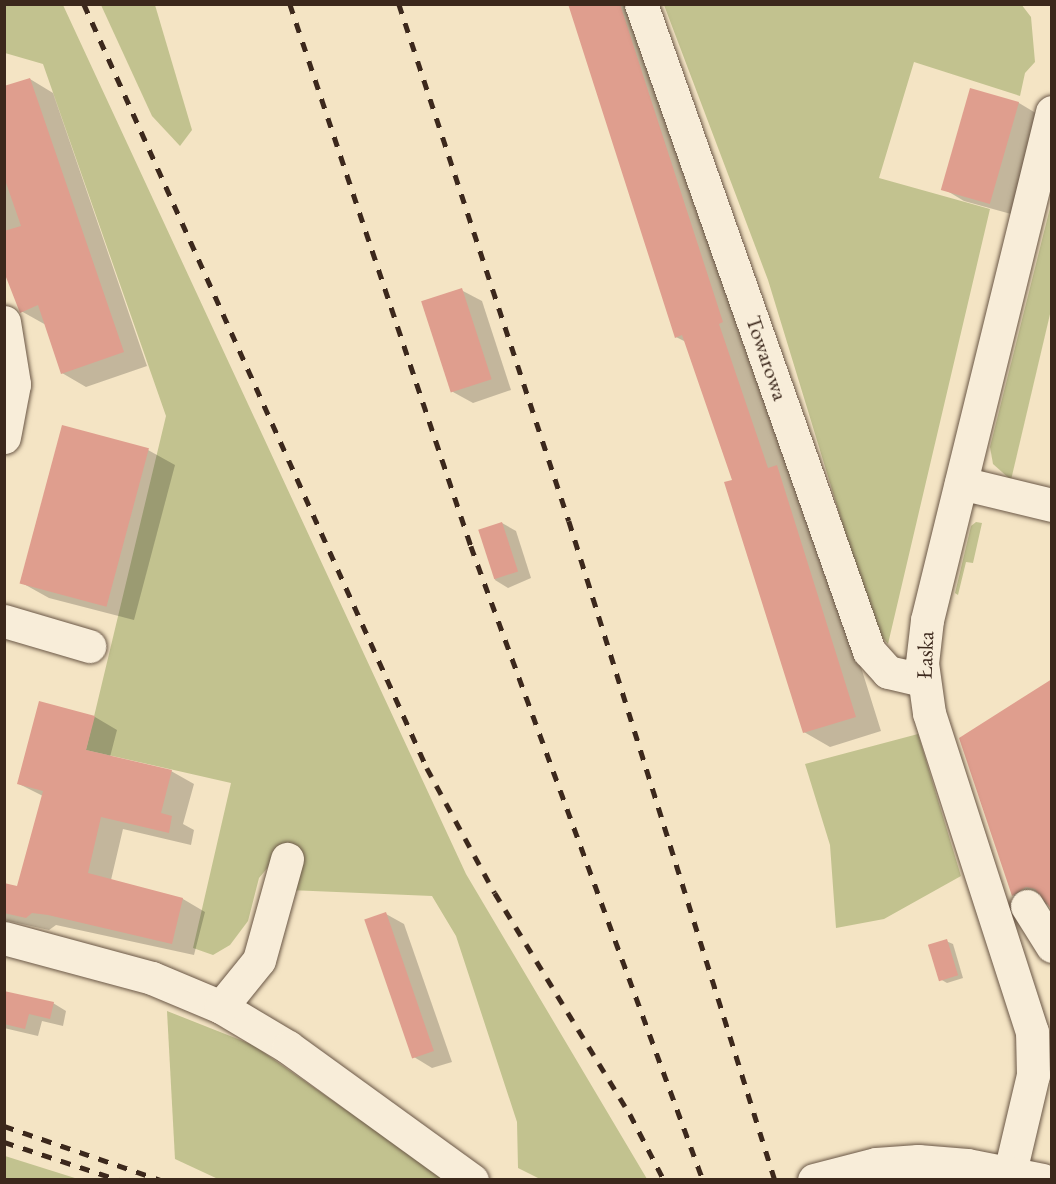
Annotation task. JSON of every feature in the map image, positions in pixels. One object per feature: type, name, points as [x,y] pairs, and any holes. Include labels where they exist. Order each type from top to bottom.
[{"type":"street","name":"Towarowa","points":[[641,4],[869,651],[888,672],[923,680]]},
{"type":"street","name":"Łaska","points":[[1010,1172],[1033,1075],[1032,1032],[929,713],[923,680],[927,620],[1050,124]]},
{"type":"street","points":[[4,322],[14,384],[4,437]]},
{"type":"street","points":[[961,483],[1052,506]]},
{"type":"street","points":[[4,621],[89,646]]},
{"type":"street","points":[[221,1007],[259,960],[287,859]]},
{"type":"street","points":[[1027,906],[1052,946]]},
{"type":"street","points":[[4,938],[152,978],[221,1007],[288,1047],[472,1179]]},
{"type":"street","points":[[814,1179],[876,1164],[966,1172],[1010,1172],[1043,1179]]},
{"type":"green space","points":[[1021,4],[1031,17],[1035,62],[1025,73],[1020,96],[914,62],[879,178],[990,209],[888,644],[874,627],[768,280],[664,5]]},
{"type":"green space","points":[[4,5],[63,5],[466,874],[647,1179],[540,1179],[518,1168],[517,1122],[456,936],[432,896],[289,890],[279,854],[259,878],[248,921],[230,945],[213,955],[193,948],[231,783],[86,750],[166,416],[43,64],[5,53]]},
{"type":"green space","points":[[101,5],[155,5],[192,130],[180,146],[152,116]]},
{"type":"green space","points":[[1051,204],[1051,310],[1011,480],[993,464],[990,447]]},
{"type":"green space","points":[[976,522],[982,523],[973,563],[966,562],[958,595],[955,593],[971,526]]},
{"type":"green space","points":[[918,734],[961,876],[884,919],[836,928],[830,845],[805,764]]},
{"type":"green space","points":[[167,1011],[253,1045],[445,1179],[218,1179],[175,1159]]},
{"type":"green space","points":[[5,1156],[78,1179],[5,1179]]},
{"type":"building","points":[[568,4],[620,4],[723,322],[719,324],[768,468],[777,465],[856,717],[803,733],[724,482],[732,480],[682,335],[675,338]]},
{"type":"building","points":[[30,78],[124,352],[61,374],[38,305],[20,313],[4,272],[4,231],[21,226],[4,177],[4,86]]},
{"type":"building","points":[[970,88],[1019,102],[990,204],[941,190]]},
{"type":"building","points":[[462,288],[492,379],[451,393],[421,301]]},
{"type":"building","points":[[62,425],[149,448],[106,607],[20,583]]},
{"type":"building","points":[[502,522],[518,571],[494,579],[478,530]]},
{"type":"building","points":[[1052,679],[1052,910],[1035,889],[1026,887],[1012,896],[959,738]]},
{"type":"building","points":[[39,701],[95,716],[86,750],[172,770],[161,813],[172,816],[169,833],[101,817],[88,873],[183,898],[172,944],[48,915],[32,913],[26,918],[4,913],[4,883],[17,886],[43,791],[17,784]]},
{"type":"building","points":[[386,912],[434,1051],[412,1058],[364,919]]},
{"type":"building","points":[[947,939],[958,975],[939,981],[928,945]]},
{"type":"building","points":[[4,991],[54,1002],[50,1019],[29,1014],[25,1029],[4,1024]]},
{"type":"railway","points":[[84,4],[427,768],[495,893],[630,1114],[664,1180]]},
{"type":"railway","points":[[290,4],[471,546],[703,1180]]},
{"type":"railway","points":[[399,4],[569,521],[775,1180]]},
{"type":"railway","points":[[4,1126],[161,1180]]},
{"type":"railway","points":[[4,1142],[119,1180]]}]
